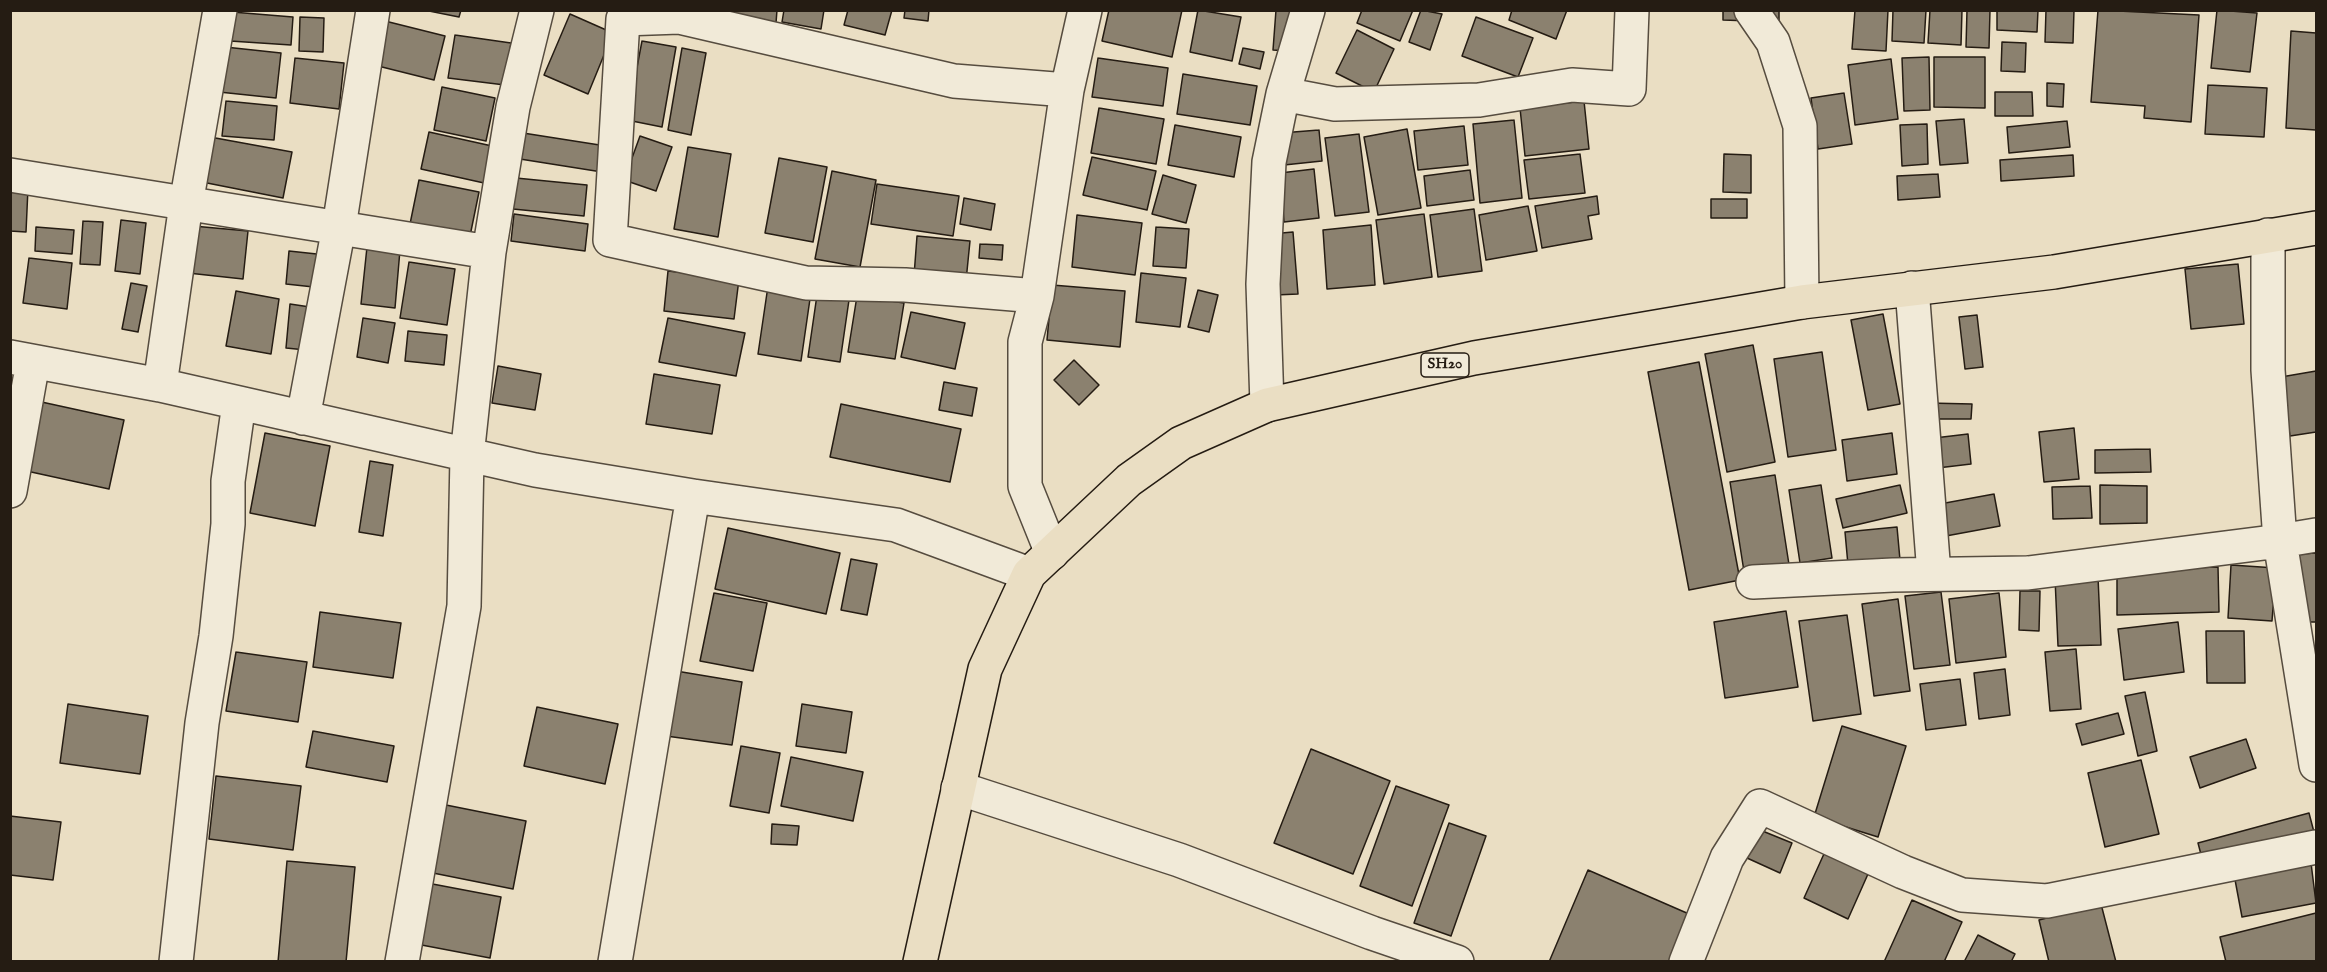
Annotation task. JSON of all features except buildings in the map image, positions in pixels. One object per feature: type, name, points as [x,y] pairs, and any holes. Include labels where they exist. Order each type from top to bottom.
[{"type":"main road","name":"SH20","points":[[920,962],[985,669],[1040,563],[1129,480],[1181,443],[1266,405],[1474,358],[1802,302],[2054,272],[2316,228]]},
{"type":"street","points":[[303,418],[339,227],[373,10]]},
{"type":"street","points":[[402,962],[464,606],[467,456],[489,252],[513,107],[537,10]]},
{"type":"street","points":[[10,491],[22,359],[160,385],[467,456],[693,496],[896,525],[1040,563],[1025,486],[1025,342],[1037,296],[1067,90],[1085,10]]},
{"type":"street","points":[[1266,405],[1263,284],[1269,162],[1283,94],[1308,10]]},
{"type":"street","points":[[1283,94],[1335,104],[1479,100],[1572,85],[1629,89],[1632,10]]},
{"type":"street","points":[[1751,10],[1773,42],[1800,126],[1802,302]]},
{"type":"street","points":[[160,385],[216,12]]},
{"type":"street","points":[[1037,296],[905,285],[806,283],[610,240],[623,19],[679,17],[954,81],[1067,90]]},
{"type":"street","points":[[10,175],[489,252]]},
{"type":"street","points":[[2268,235],[2268,370],[2280,541],[2316,765]]},
{"type":"street","points":[[1912,288],[1934,574]]},
{"type":"street","points":[[176,962],[202,723],[217,626],[228,524],[228,481],[239,403]]},
{"type":"street","points":[[615,962],[693,496]]},
{"type":"street","points":[[1754,582],[1934,574],[2028,573],[2316,535]]},
{"type":"street","points":[[958,788],[1179,860],[1457,962]]},
{"type":"street","points":[[1686,962],[1728,858],[1760,806],[1903,872],[1962,895],[2047,901],[2316,847]]}]
